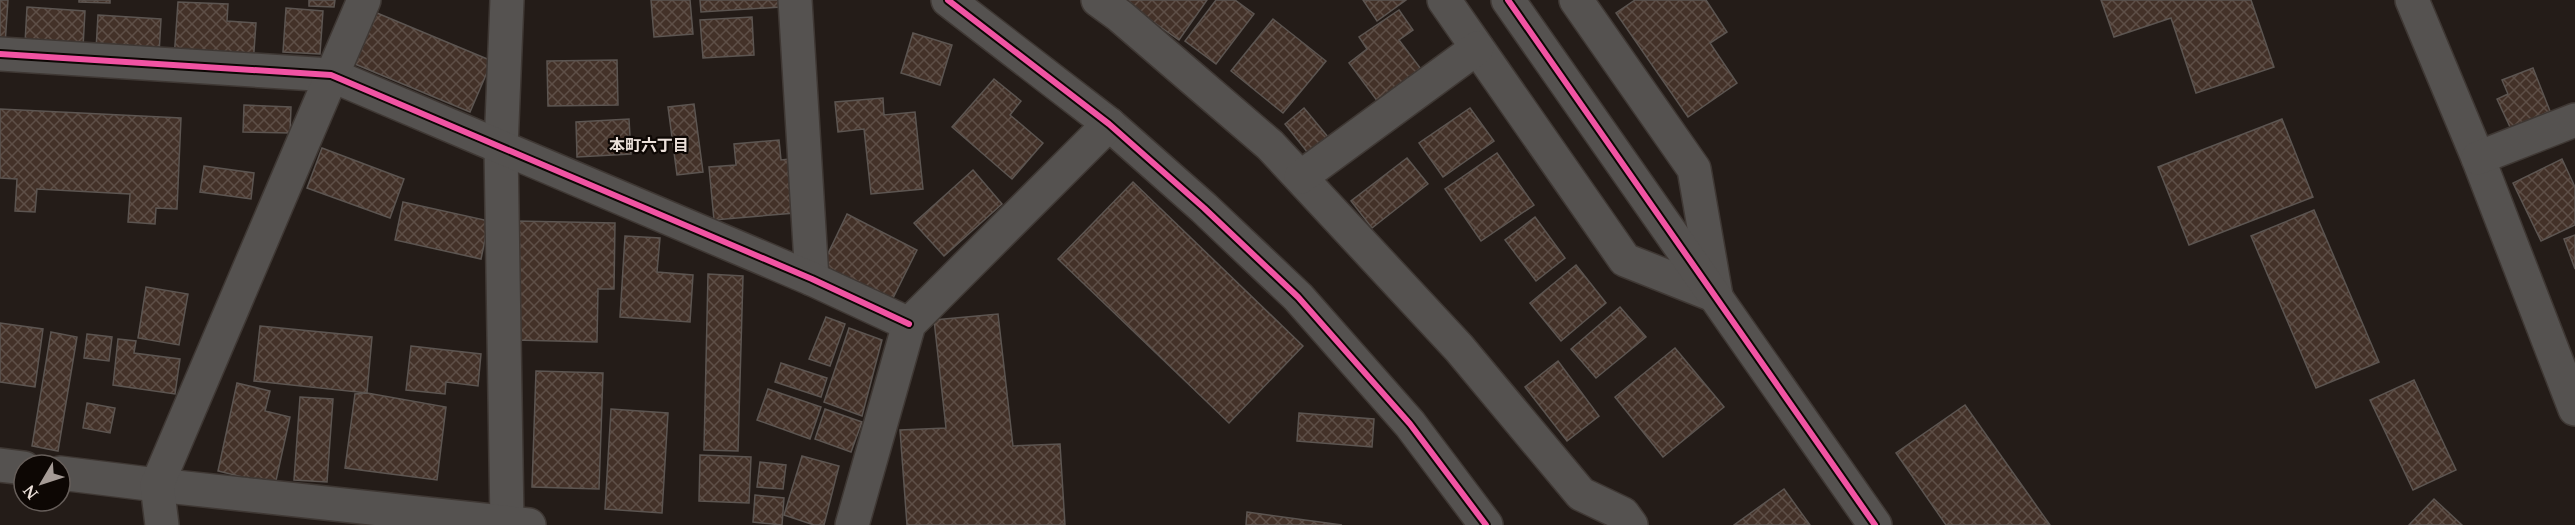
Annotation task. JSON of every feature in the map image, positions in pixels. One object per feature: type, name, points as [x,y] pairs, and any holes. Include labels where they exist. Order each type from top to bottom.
[{"type":"street","points":[[162,525],[157,485],[364,0]]},
{"type":"street","points":[[72,474],[518,524],[501,147],[507,0]]},
{"type":"street","points":[[795,0],[812,279]]},
{"type":"street","points":[[948,0],[1109,124],[1204,207],[1298,297],[1410,424],[1486,525]]},
{"type":"street","points":[[1098,0],[1120,16],[1270,145],[1459,348],[1581,494],[1623,514],[1631,525]]},
{"type":"street","points":[[1444,0],[1625,260],[1716,296]]},
{"type":"street","points":[[1508,0],[1875,525]]},
{"type":"street","points":[[1576,0],[1694,169],[1716,296]]},
{"type":"street","points":[[2412,0],[2478,158],[2575,409]]},
{"type":"street","points":[[1300,177],[1477,48]]},
{"type":"street","points":[[0,54],[331,75],[812,279],[909,324]]},
{"type":"street","points":[[2478,158],[2575,120]]},
{"type":"street","points":[[852,525],[909,324],[1109,124]]},
{"type":"building","points":[[0,0],[8,0],[5,45],[0,45]]},
{"type":"building","points":[[79,0],[110,0],[110,3],[79,2]]},
{"type":"building","points":[[309,0],[335,0],[334,7],[309,6]]},
{"type":"building","points":[[651,0],[690,0],[693,34],[654,37]]},
{"type":"building","points":[[700,0],[781,0],[781,7],[701,12]]},
{"type":"building","points":[[1122,0],[1207,0],[1179,40]]},
{"type":"building","points":[[1216,0],[1235,0],[1254,14],[1216,64],[1185,41]]},
{"type":"building","points":[[1363,0],[1406,0],[1377,21]]},
{"type":"building","points":[[1635,0],[1706,0],[1727,32],[1710,43],[1737,83],[1688,117],[1616,13]]},
{"type":"building","points":[[2101,0],[2251,0],[2274,67],[2196,93],[2171,18],[2114,37]]},
{"type":"building","points":[[178,2],[228,4],[227,21],[256,23],[253,65],[174,59]]},
{"type":"building","points":[[27,7],[85,11],[83,47],[25,43]]},
{"type":"building","points":[[286,8],[323,11],[320,54],[283,52]]},
{"type":"building","points":[[1399,10],[1413,30],[1399,40],[1424,73],[1381,106],[1349,63],[1367,49],[1359,37]]},
{"type":"building","points":[[377,13],[492,61],[470,112],[355,64]]},
{"type":"building","points":[[98,15],[161,19],[159,54],[96,50]]},
{"type":"building","points":[[752,17],[754,55],[703,58],[700,20]]},
{"type":"building","points":[[1273,19],[1326,61],[1283,113],[1231,71]]},
{"type":"building","points":[[913,33],[952,45],[940,85],[901,73]]},
{"type":"building","points":[[617,60],[618,105],[548,106],[547,61]]},
{"type":"building","points":[[2533,68],[2550,111],[2511,129],[2497,99],[2508,94],[2502,80]]},
{"type":"building","points":[[994,79],[1021,101],[1010,115],[1043,143],[1012,179],[952,127]]},
{"type":"building","points":[[883,98],[884,115],[915,112],[923,189],[871,194],[864,129],[838,132],[835,102]]},
{"type":"building","points":[[694,104],[703,172],[677,175],[668,107]]},
{"type":"building","points":[[244,105],[291,107],[290,133],[243,132]]},
{"type":"building","points":[[1304,108],[1328,137],[1308,153],[1285,124]]},
{"type":"building","points":[[1470,108],[1494,141],[1443,177],[1419,143]]},
{"type":"building","points":[[0,109],[181,118],[177,209],[156,208],[155,224],[128,222],[130,194],[37,189],[35,212],[15,211],[17,179],[0,178]]},
{"type":"building","points":[[629,119],[631,154],[577,157],[576,122]]},
{"type":"building","points":[[2282,119],[2313,197],[2189,245],[2158,167]]},
{"type":"building","points":[[779,140],[781,160],[789,159],[795,213],[714,220],[709,167],[736,165],[734,144]]},
{"type":"building","points":[[322,148],[404,179],[390,218],[307,188]]},
{"type":"building","points":[[1497,153],[1534,205],[1481,241],[1445,189]]},
{"type":"building","points":[[1407,158],[1428,184],[1372,228],[1351,201]]},
{"type":"building","points":[[2562,159],[2575,187],[2575,225],[2541,241],[2513,183]]},
{"type":"building","points":[[204,166],[254,173],[251,199],[200,192]]},
{"type":"building","points":[[973,170],[1002,204],[944,256],[914,223]]},
{"type":"building","points":[[1133,182],[1303,346],[1229,423],[1058,259]]},
{"type":"building","points":[[403,202],[489,221],[481,259],[395,240]]},
{"type":"building","points":[[2314,210],[2379,362],[2316,388],[2251,236]]},
{"type":"building","points":[[847,214],[917,250],[892,300],[822,266]]},
{"type":"building","points":[[1535,217],[1565,258],[1536,281],[1505,240]]},
{"type":"building","points":[[516,221],[615,223],[614,289],[598,289],[597,342],[514,340]]},
{"type":"building","points":[[2575,235],[2575,269],[2564,239]]},
{"type":"building","points":[[625,236],[660,238],[657,272],[693,275],[690,322],[620,317]]},
{"type":"building","points":[[1576,265],[1606,303],[1561,341],[1530,303]]},
{"type":"building","points":[[708,274],[743,276],[738,451],[704,450]]},
{"type":"building","points":[[146,287],[188,294],[179,345],[138,338]]},
{"type":"building","points":[[1620,307],[1646,337],[1596,378],[1571,349]]},
{"type":"building","points":[[998,314],[1013,446],[1060,444],[1065,525],[907,525],[900,430],[946,428],[934,320]]},
{"type":"building","points":[[826,317],[845,324],[830,366],[809,359]]},
{"type":"building","points":[[0,323],[43,329],[35,387],[0,382]]},
{"type":"building","points":[[260,326],[372,337],[367,393],[254,381]]},
{"type":"building","points":[[849,328],[882,340],[862,416],[824,402]]},
{"type":"building","points":[[51,332],[77,337],[58,451],[32,446]]},
{"type":"building","points":[[87,334],[112,337],[109,361],[84,358]]},
{"type":"building","points":[[118,339],[136,341],[134,353],[180,359],[175,394],[113,385]]},
{"type":"building","points":[[411,346],[481,354],[478,386],[446,382],[445,394],[406,390]]},
{"type":"building","points":[[1675,348],[1724,407],[1663,457],[1615,397]]},
{"type":"building","points":[[1558,361],[1599,416],[1567,441],[1525,387]]},
{"type":"building","points":[[781,363],[827,378],[821,397],[775,382]]},
{"type":"building","points":[[536,371],[603,373],[599,489],[532,487]]},
{"type":"building","points":[[2414,380],[2456,470],[2413,490],[2370,400]]},
{"type":"building","points":[[237,383],[270,391],[265,411],[290,417],[275,485],[218,471]]},
{"type":"building","points":[[768,389],[821,407],[810,439],[757,420]]},
{"type":"building","points":[[367,393],[446,407],[437,480],[345,468],[355,394]]},
{"type":"building","points":[[300,397],[333,399],[327,482],[294,480]]},
{"type":"building","points":[[87,403],[115,408],[110,433],[83,428]]},
{"type":"building","points":[[1965,405],[2050,525],[1946,525],[1896,453]]},
{"type":"building","points":[[611,409],[668,413],[662,513],[605,509]]},
{"type":"building","points":[[825,409],[862,422],[851,452],[815,439]]},
{"type":"building","points":[[1299,413],[1374,419],[1372,447],[1297,441]]},
{"type":"building","points":[[700,455],[751,457],[749,503],[699,501]]},
{"type":"building","points":[[802,456],[839,466],[824,525],[814,525],[784,515]]},
{"type":"building","points":[[760,462],[786,465],[783,489],[757,487]]},
{"type":"building","points":[[1784,489],[1810,525],[1734,525]]},
{"type":"building","points":[[755,495],[784,498],[782,525],[753,522]]},
{"type":"building","points":[[2434,499],[2462,525],[2409,525]]},
{"type":"building","points":[[1247,512],[1342,525],[1246,525]]},
{"type":"cycle path","points":[[948,0],[1109,124],[1204,208],[1298,297],[1410,424],[1486,525]]},
{"type":"cycle path","points":[[1508,0],[1875,525]]},
{"type":"cycle path","points":[[0,54],[331,75],[812,279],[909,324]]},
{"type":"district","name":"本町六丁目","points":[[649,145]]}]
